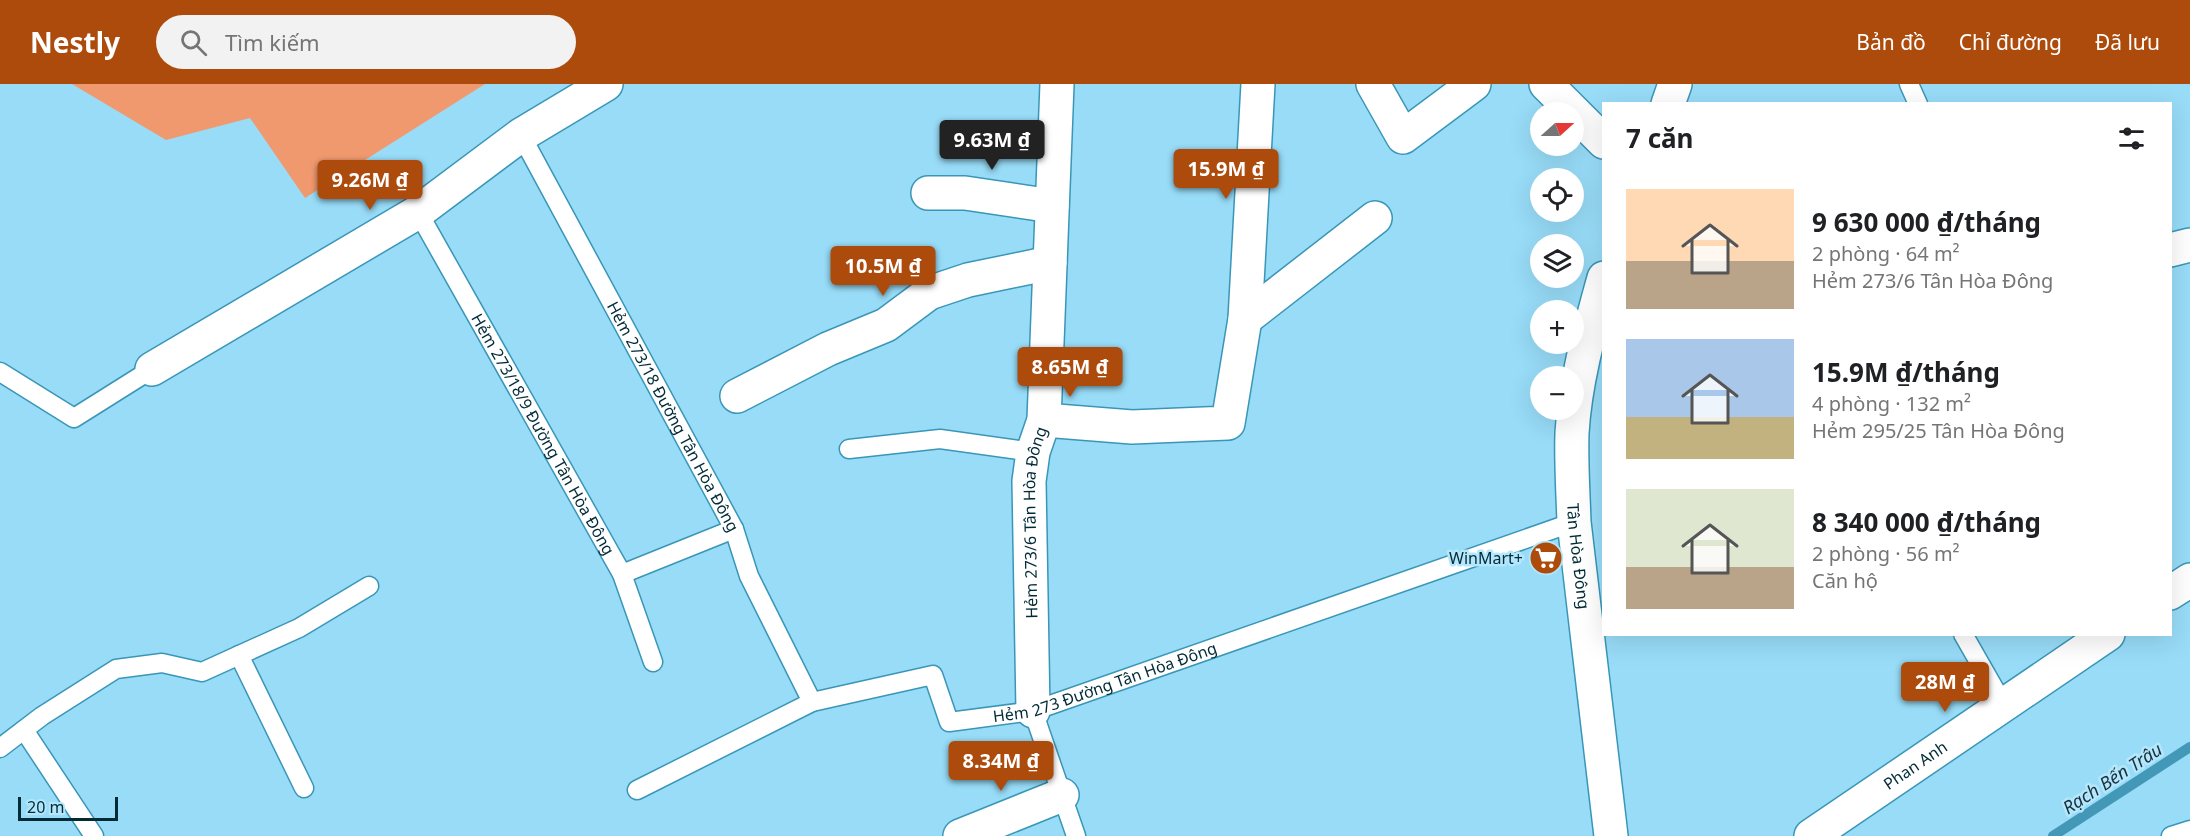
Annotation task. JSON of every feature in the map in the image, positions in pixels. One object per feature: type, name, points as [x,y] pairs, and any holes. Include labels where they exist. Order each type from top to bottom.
[{"type":"street","points":[[152,369],[418,212],[521,135],[606,84]]},
{"type":"street","name":"Hẻm 273/6 Tân Hòa Đông","points":[[1033,711],[1029,481],[1033,452],[1044,420],[1058,84]]},
{"type":"street","points":[[1044,420],[1132,427],[1228,423],[1245,319],[1258,84]]},
{"type":"street","points":[[1373,84],[1403,137],[1473,84]]},
{"type":"street","points":[[1546,84],[1602,140]]},
{"type":"street","points":[[1669,102],[1676,84]]},
{"type":"street","points":[[928,193],[965,193],[1052,206]]},
{"type":"street","points":[[1245,319],[1375,218]]},
{"type":"street","points":[[2172,250],[2190,245]]},
{"type":"street","points":[[737,396],[828,349],[886,324],[929,293],[968,280],[1050,263]]},
{"type":"street","name":"Tân Hòa Đông","points":[[1602,286],[1585,350],[1572,432],[1574,522],[1611,836]]},
{"type":"street","points":[[2172,592],[2190,580]]},
{"type":"street","name":"Phan Anh","points":[[1812,836],[2105,636]]},
{"type":"street","points":[[960,836],[1062,795]]},
{"type":"lane","points":[[1909,84],[1917,102]]},
{"type":"lane","name":"Hẻm 273/18 Đường Tân Hòa Đông","points":[[521,135],[734,529],[749,576],[813,702]]},
{"type":"lane","name":"Hẻm 273/18/9 Đường Tân Hòa Đông","points":[[418,212],[622,574],[653,663]]},
{"type":"lane","points":[[0,372],[74,418],[152,369]]},
{"type":"lane","points":[[849,449],[940,439],[1033,452]]},
{"type":"lane","name":"Hẻm 273 Đường Tân Hòa Đông","points":[[637,790],[813,702],[933,675],[949,722],[1033,711],[1574,522]]},
{"type":"lane","points":[[622,574],[734,529]]},
{"type":"lane","points":[[0,748],[116,669],[162,663],[202,672],[299,628],[369,586]]},
{"type":"lane","points":[[1964,636],[2003,704]]},
{"type":"lane","points":[[239,655],[304,788]]},
{"type":"lane","points":[[1033,711],[1076,836]]},
{"type":"lane","points":[[24,730],[94,836]]},
{"type":"lane","points":[[2171,836],[2190,830]]},
{"type":"shaded area","points":[[72,84],[485,84],[305,198],[250,118],[166,140]]},
{"type":"waterway","name":"Rạch Bến Trâu","points":[[2053,836],[2190,747]]},
{"type":"place","name":"WinMart+","points":[[1546,558]]}]
